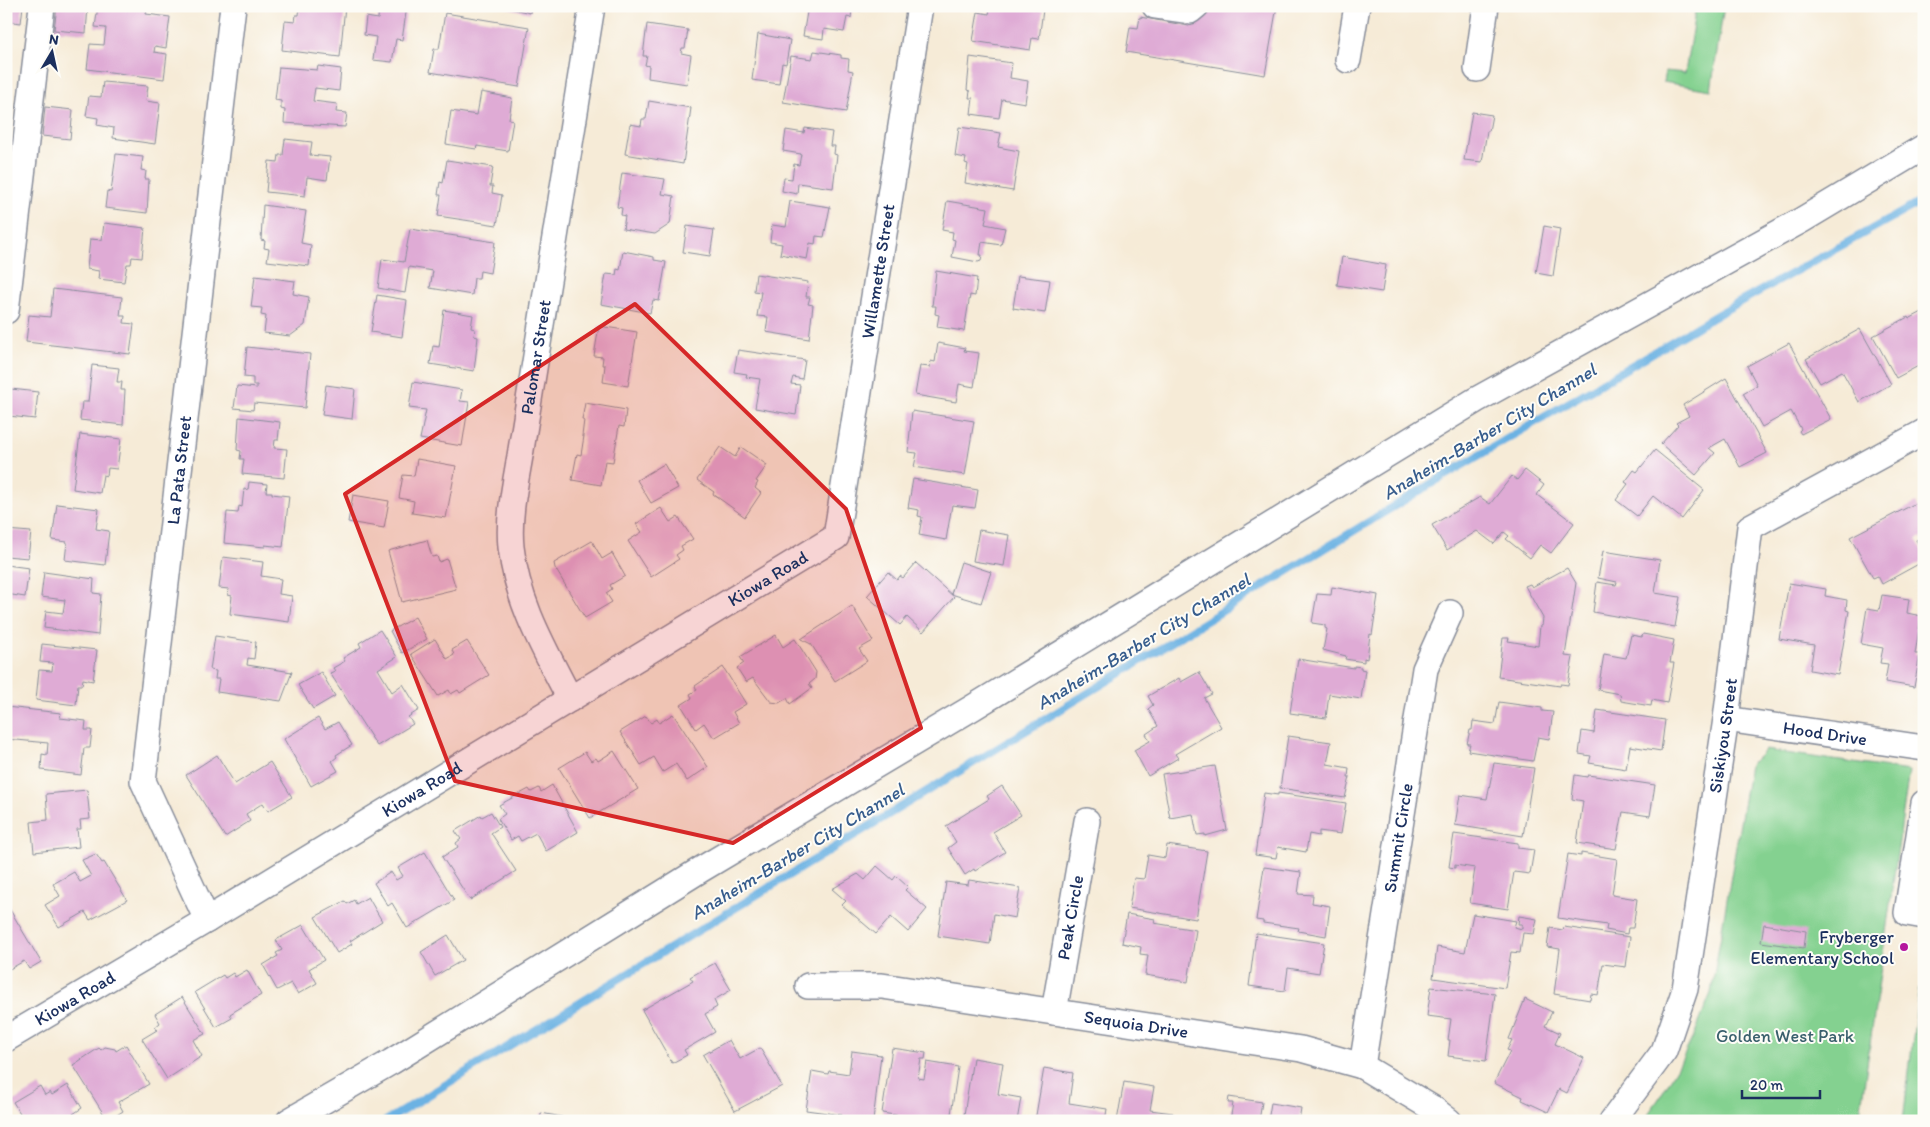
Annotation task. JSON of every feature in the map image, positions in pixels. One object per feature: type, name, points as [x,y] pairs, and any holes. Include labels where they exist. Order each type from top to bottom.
[{"type":"street","points":[[6,311],[42,6]]},
{"type":"street","name":"La Pata Street","points":[[207,920],[143,781],[233,6]]},
{"type":"street","name":"Palomar Street","points":[[570,699],[528,616],[517,580],[511,538],[512,505],[592,6]]},
{"type":"street","name":"Willamette Street","points":[[836,537],[920,6]]},
{"type":"street","points":[[1155,6],[1190,11],[1196,6]]},
{"type":"street","points":[[1348,60],[1357,6]]},
{"type":"street","points":[[1477,69],[1486,6]]},
{"type":"street","points":[[289,1121],[391,1062],[700,870],[972,708],[1476,400],[1802,220],[1924,147]]},
{"type":"street","name":"Siskiyou Street","points":[[1612,1121],[1664,1051],[1685,989],[1726,719],[1750,527],[1924,432]]},
{"type":"street","name":"Kiowa Road","points":[[6,1039],[207,920],[836,537]]},
{"type":"street","name":"Summit Circle","points":[[1362,1066],[1425,669],[1450,613]]},
{"type":"street","name":"Hood Drive","points":[[1726,719],[1924,748]]},
{"type":"street","points":[[1924,803],[1907,914],[1924,916]]},
{"type":"street","name":"Peak Circle","points":[[1054,1012],[1087,822]]},
{"type":"street","name":"Sequoia Drive","points":[[808,986],[882,986],[1301,1049],[1362,1066],[1432,1108],[1449,1121]]},
{"type":"highlighted area","points":[[635,304],[846,509],[921,728],[733,843],[455,781],[345,494]]},
{"type":"green space","points":[[1696,6],[1724,6],[1711,90],[1663,82],[1665,71],[1685,73]]},
{"type":"green space","name":"Golden West Park","points":[[1765,750],[1909,771],[1859,1121],[1643,1121],[1679,1065],[1695,1033],[1711,993],[1750,765]]},
{"type":"green space","points":[[1919,988],[1924,989],[1924,1121],[1903,1121]]},
{"type":"building","points":[[6,6],[23,6],[21,23],[6,21]]},
{"type":"building","points":[[57,6],[88,6],[86,33],[54,30]]},
{"type":"building","points":[[98,6],[147,10],[146,14],[170,17],[166,48],[155,46],[154,52],[167,54],[164,79],[87,69],[90,44],[104,45],[106,28],[95,27]]},
{"type":"building","points":[[300,6],[345,6],[340,57],[282,50],[285,21],[295,22],[296,15],[299,15]]},
{"type":"building","points":[[379,6],[407,6],[402,40],[396,39],[392,62],[373,60],[376,37],[364,35],[366,17],[378,19]]},
{"type":"building","points":[[501,6],[531,6],[530,13]]},
{"type":"building","points":[[678,6],[692,6],[692,9]]},
{"type":"building","points":[[808,6],[862,6],[861,11],[852,9],[851,18],[847,17],[844,32],[824,29],[823,39],[803,36]]},
{"type":"building","points":[[994,6],[1020,6],[1043,10],[1039,39],[1032,38],[1030,50],[973,41],[978,12],[989,14],[990,9],[993,10]]},
{"type":"building","points":[[1215,6],[1277,6],[1265,75],[1126,52],[1130,27],[1138,28],[1140,17],[1189,26]]},
{"type":"building","points":[[445,13],[529,27],[519,87],[430,72],[434,49],[439,49]]},
{"type":"building","points":[[647,24],[688,30],[685,48],[682,48],[681,53],[691,55],[687,84],[648,78],[649,66],[645,65],[647,56],[643,56]]},
{"type":"building","points":[[758,34],[790,40],[786,64],[782,63],[779,84],[752,80]]},
{"type":"building","points":[[814,51],[841,55],[841,58],[849,59],[848,70],[853,71],[846,112],[783,102],[791,56],[812,59]]},
{"type":"building","points":[[970,57],[1012,63],[1010,78],[1028,81],[1025,103],[1002,99],[999,118],[971,114],[973,98],[969,98],[970,91],[967,90]]},
{"type":"building","points":[[318,66],[341,69],[339,91],[315,88],[313,101],[337,104],[336,112],[347,113],[345,127],[284,123],[285,110],[281,109],[281,101],[275,100],[279,67],[317,70]]},
{"type":"building","points":[[103,82],[148,86],[146,101],[160,103],[155,144],[113,138],[114,128],[97,125],[98,118],[86,116],[89,96],[101,97]]},
{"type":"building","points":[[481,92],[512,98],[509,119],[513,120],[508,151],[477,146],[476,149],[446,144],[451,111],[477,115]]},
{"type":"building","points":[[649,101],[691,108],[683,164],[625,154],[630,124],[641,126],[642,119],[646,119]]},
{"type":"building","points":[[45,107],[73,110],[70,139],[42,136]]},
{"type":"building","points":[[1472,112],[1492,115],[1489,131],[1487,131],[1482,162],[1464,160]]},
{"type":"building","points":[[959,127],[1001,133],[998,147],[1019,151],[1013,191],[965,183],[968,164],[965,163],[966,158],[955,156]]},
{"type":"building","points":[[805,128],[832,132],[830,146],[835,146],[834,154],[837,155],[833,188],[798,183],[797,194],[782,191],[784,178],[792,179],[794,164],[799,165],[801,154],[783,151],[786,130],[804,133]]},
{"type":"building","points":[[285,139],[312,142],[310,155],[330,157],[327,180],[307,177],[305,196],[266,192],[269,161],[278,162],[279,155],[283,155]]},
{"type":"building","points":[[6,140],[13,141],[8,175],[6,175]]},
{"type":"building","points":[[116,154],[143,157],[141,170],[146,171],[145,179],[149,179],[147,213],[105,208],[107,191],[111,192]]},
{"type":"building","points":[[447,160],[493,167],[490,186],[493,186],[492,193],[502,195],[497,225],[438,216],[441,195],[438,195],[440,182],[443,183]]},
{"type":"building","points":[[622,173],[665,179],[662,194],[674,196],[670,224],[655,234],[623,229],[625,216],[621,215],[622,208],[617,207]]},
{"type":"building","points":[[790,201],[830,207],[824,237],[816,236],[815,244],[810,243],[807,259],[780,254],[782,244],[770,242],[772,225],[786,227]]},
{"type":"building","points":[[947,201],[988,208],[985,224],[1005,228],[1001,245],[982,242],[981,261],[978,262],[952,257],[955,240],[952,239],[953,232],[942,230]]},
{"type":"building","points":[[263,205],[306,211],[301,243],[311,245],[309,266],[267,261],[269,249],[264,248],[265,241],[261,240]]},
{"type":"building","points":[[104,223],[145,228],[142,258],[132,257],[131,264],[127,264],[124,282],[98,279],[99,271],[87,269],[90,239],[102,240]]},
{"type":"building","points":[[687,226],[714,230],[710,256],[683,252]]},
{"type":"building","points":[[1544,226],[1560,229],[1553,276],[1536,273]]},
{"type":"building","points":[[410,229],[495,242],[490,273],[480,271],[479,278],[474,278],[472,295],[430,288],[433,271],[409,267],[405,293],[378,288],[382,259],[404,262]]},
{"type":"building","points":[[623,251],[654,257],[654,260],[666,262],[659,301],[653,300],[650,313],[601,304],[606,274],[616,275],[617,269],[620,270]]},
{"type":"building","points":[[1342,257],[1386,265],[1382,292],[1337,285]]},
{"type":"building","points":[[936,271],[977,278],[975,296],[970,295],[964,331],[937,327],[939,315],[935,314],[936,306],[932,306]]},
{"type":"building","points":[[756,274],[808,282],[806,297],[810,297],[808,304],[813,305],[809,339],[766,332],[768,317],[757,316],[761,292],[754,291]]},
{"type":"building","points":[[255,276],[295,281],[293,294],[309,297],[305,325],[290,336],[264,333],[266,316],[261,315],[262,308],[251,307]]},
{"type":"building","points":[[1018,276],[1050,280],[1045,313],[1013,308]]},
{"type":"building","points":[[53,289],[122,297],[120,316],[125,316],[124,323],[134,324],[130,354],[26,342],[29,315],[50,317]]},
{"type":"building","points":[[377,295],[407,300],[402,337],[371,332]]},
{"type":"building","points":[[444,310],[473,315],[471,328],[475,329],[474,336],[478,337],[474,371],[430,364],[433,346],[439,347]]},
{"type":"building","points":[[1924,311],[1924,363],[1896,378],[1873,336],[1908,317],[1909,319]]},
{"type":"building","points":[[599,326],[637,332],[628,386],[603,382],[605,365],[602,365],[603,357],[594,356]]},
{"type":"building","points":[[1860,329],[1891,384],[1859,402],[1842,371],[1820,383],[1806,359]]},
{"type":"building","points":[[938,343],[965,348],[964,351],[979,353],[974,387],[959,384],[956,402],[915,395],[920,366],[930,367],[931,361],[935,362]]},
{"type":"building","points":[[1789,343],[1831,419],[1801,434],[1799,431],[1801,429],[1791,411],[1762,427],[1743,393],[1757,385],[1747,366]]},
{"type":"building","points":[[247,347],[310,354],[305,408],[254,403],[253,410],[234,408],[237,386],[257,388],[257,385],[253,385],[253,378],[244,377]]},
{"type":"building","points":[[738,350],[805,360],[802,379],[793,377],[791,384],[800,385],[796,415],[755,408],[760,379],[746,377],[747,374],[734,372]]},
{"type":"building","points":[[92,365],[119,368],[117,382],[122,382],[121,390],[125,390],[123,425],[80,420],[82,402],[88,402]]},
{"type":"building","points":[[1726,378],[1767,453],[1740,467],[1725,439],[1709,448],[1715,453],[1696,475],[1661,444],[1678,425],[1676,423],[1689,416],[1683,405]]},
{"type":"building","points":[[413,382],[462,390],[460,401],[469,402],[462,446],[420,439],[426,410],[409,408]]},
{"type":"building","points":[[326,385],[355,389],[352,419],[322,415]]},
{"type":"building","points":[[11,389],[38,392],[35,419],[9,416]]},
{"type":"building","points":[[585,403],[626,410],[624,427],[619,426],[613,462],[605,461],[601,485],[572,480],[577,454],[581,455],[584,436],[582,436],[584,420],[582,420]]},
{"type":"building","points":[[912,411],[974,421],[965,475],[914,467],[917,453],[908,452]]},
{"type":"building","points":[[239,417],[280,422],[278,440],[275,440],[274,448],[287,449],[284,478],[242,474],[244,459],[240,459],[241,451],[237,450]]},
{"type":"building","points":[[80,434],[121,439],[117,469],[108,468],[107,476],[103,475],[100,493],[73,489]]},
{"type":"building","points":[[720,447],[735,457],[741,447],[767,465],[756,481],[758,482],[755,488],[761,493],[745,517],[697,480]]},
{"type":"building","points":[[1655,450],[1704,490],[1682,519],[1653,496],[1637,516],[1616,500],[1628,484],[1625,482],[1634,470],[1637,472]]},
{"type":"building","points":[[417,459],[456,466],[446,518],[412,513],[414,501],[399,498],[403,475],[414,476]]},
{"type":"building","points":[[664,464],[678,488],[651,503],[637,480]]},
{"type":"building","points":[[1525,470],[1544,485],[1537,495],[1574,523],[1551,553],[1540,545],[1530,558],[1506,539],[1509,536],[1504,532],[1494,544],[1477,531],[1447,550],[1432,525],[1480,497],[1490,504],[1512,476],[1517,480]]},
{"type":"building","points":[[913,479],[978,490],[975,508],[952,505],[946,540],[919,535],[922,517],[918,516],[919,510],[908,508]]},
{"type":"building","points":[[249,482],[267,484],[266,492],[289,496],[283,547],[224,543],[227,512],[238,513],[239,506],[242,507],[244,489],[248,490]]},
{"type":"building","points":[[353,495],[389,501],[384,528],[348,522]]},
{"type":"building","points":[[1916,503],[1924,517],[1924,539],[1922,540],[1921,537],[1916,540],[1924,554],[1924,561],[1882,584],[1878,576],[1873,578],[1850,537]]},
{"type":"building","points":[[57,504],[99,509],[96,529],[109,531],[105,565],[65,560],[67,542],[52,540]]},
{"type":"building","points":[[661,508],[670,522],[678,517],[693,539],[681,546],[683,550],[676,555],[679,559],[651,577],[628,541],[642,532],[636,524]]},
{"type":"building","points":[[6,530],[31,532],[28,558],[6,556]]},
{"type":"building","points":[[979,530],[1009,535],[1004,566],[973,561]]},
{"type":"building","points":[[427,540],[432,557],[437,556],[439,562],[447,559],[456,589],[402,602],[388,551]]},
{"type":"building","points":[[592,541],[602,559],[612,553],[625,576],[610,585],[612,589],[606,593],[612,602],[585,618],[555,568],[554,563]]},
{"type":"building","points":[[1603,551],[1660,560],[1655,593],[1680,597],[1675,627],[1593,612],[1597,582],[1616,585],[1617,582],[1598,578]]},
{"type":"building","points":[[223,557],[263,562],[261,576],[281,579],[279,594],[292,596],[289,622],[230,614],[232,596],[228,595],[229,589],[219,588]]},
{"type":"building","points":[[961,562],[991,572],[981,603],[951,594]]},
{"type":"building","points":[[916,563],[954,597],[923,632],[907,617],[900,625],[867,596],[888,572],[897,580],[900,576],[903,578]]},
{"type":"building","points":[[6,565],[29,568],[25,597],[6,594]]},
{"type":"building","points":[[1567,568],[1576,583],[1565,656],[1573,657],[1568,685],[1561,684],[1560,686],[1498,677],[1503,638],[1509,638],[1508,641],[1538,646],[1540,626],[1542,626],[1543,618],[1525,586],[1530,584],[1532,587]]},
{"type":"building","points":[[44,572],[94,579],[93,593],[101,594],[98,635],[44,628],[46,611],[63,613],[65,600],[41,597]]},
{"type":"building","points":[[1789,583],[1826,589],[1825,596],[1847,600],[1846,610],[1849,611],[1838,675],[1810,670],[1814,645],[1779,639]]},
{"type":"building","points":[[1332,587],[1378,595],[1367,659],[1364,658],[1364,662],[1345,659],[1346,656],[1323,650],[1327,629],[1325,625],[1312,623],[1317,594],[1331,595]]},
{"type":"building","points":[[1882,595],[1909,599],[1907,613],[1921,616],[1915,654],[1920,654],[1914,687],[1885,682],[1888,664],[1880,663],[1883,648],[1861,644],[1867,608],[1879,610]]},
{"type":"building","points":[[852,606],[873,641],[859,649],[867,661],[835,681],[811,644],[801,639]]},
{"type":"building","points":[[415,617],[427,639],[402,653],[390,631]]},
{"type":"building","points":[[380,630],[397,657],[378,669],[392,692],[403,684],[419,710],[408,717],[413,724],[377,746],[330,673],[335,671],[333,668],[345,661],[343,658],[361,647],[359,643]]},
{"type":"building","points":[[1643,634],[1674,640],[1670,663],[1674,663],[1667,703],[1652,700],[1651,706],[1621,701],[1620,694],[1598,690],[1604,654],[1626,658],[1631,635],[1642,637]]},
{"type":"building","points":[[776,635],[783,647],[795,639],[816,672],[815,679],[809,684],[812,688],[790,704],[787,698],[779,703],[771,702],[753,678],[746,682],[737,668],[744,663],[740,657]]},
{"type":"building","points":[[215,636],[256,642],[254,659],[248,658],[247,665],[292,672],[281,701],[217,692],[219,679],[215,679],[216,671],[210,670]]},
{"type":"building","points":[[435,639],[447,659],[454,655],[452,650],[467,641],[489,675],[460,693],[458,690],[451,694],[449,690],[438,696],[411,654]]},
{"type":"building","points":[[42,644],[97,650],[93,681],[83,679],[82,685],[78,685],[76,705],[36,700],[39,670],[52,671],[53,663],[40,662]]},
{"type":"building","points":[[1298,659],[1354,668],[1354,666],[1361,667],[1361,669],[1365,670],[1361,699],[1329,694],[1326,718],[1290,713]]},
{"type":"building","points":[[723,667],[746,704],[733,712],[739,723],[714,738],[704,723],[696,729],[681,705],[692,698],[690,694],[697,690],[695,686]]},
{"type":"building","points":[[321,672],[335,696],[313,709],[298,685]]},
{"type":"building","points":[[1199,672],[1212,694],[1204,698],[1221,727],[1175,754],[1178,758],[1148,776],[1134,750],[1150,741],[1146,734],[1158,726],[1148,709],[1153,705],[1148,696],[1179,678],[1181,682]]},
{"type":"building","points":[[1499,702],[1542,708],[1542,711],[1553,712],[1549,739],[1538,737],[1533,761],[1468,751],[1470,744],[1467,744],[1473,721],[1495,724]]},
{"type":"building","points":[[6,707],[61,713],[60,718],[86,721],[85,730],[92,730],[90,748],[84,748],[81,775],[41,770],[42,754],[47,755],[48,743],[6,739]]},
{"type":"building","points":[[1597,710],[1665,720],[1661,751],[1630,746],[1626,769],[1589,763],[1591,756],[1579,754],[1582,731],[1594,733]]},
{"type":"building","points":[[673,714],[708,767],[687,781],[676,764],[663,772],[654,757],[641,765],[620,732],[646,716],[651,723],[657,719],[659,723]]},
{"type":"building","points":[[318,718],[325,729],[338,722],[352,745],[336,755],[337,757],[332,761],[338,771],[311,786],[284,739]]},
{"type":"building","points":[[1288,736],[1331,742],[1327,764],[1349,768],[1348,777],[1350,777],[1345,798],[1280,788]]},
{"type":"building","points":[[614,751],[638,789],[590,818],[559,768],[585,752],[591,761],[596,758],[598,761]]},
{"type":"building","points":[[217,755],[235,784],[270,762],[292,797],[268,811],[263,803],[246,814],[250,821],[225,837],[186,775]]},
{"type":"building","points":[[1494,763],[1534,768],[1523,836],[1455,825],[1460,795],[1487,799]]},
{"type":"building","points":[[1215,766],[1227,830],[1205,836],[1205,834],[1197,835],[1193,814],[1170,818],[1162,774]]},
{"type":"building","points":[[1575,775],[1587,777],[1588,775],[1655,785],[1650,816],[1623,812],[1616,849],[1577,843],[1583,801],[1572,799]]},
{"type":"building","points":[[552,785],[578,832],[546,851],[536,833],[521,841],[518,836],[511,840],[498,819],[505,814],[499,805],[529,789],[531,792],[539,788],[541,792]]},
{"type":"building","points":[[1002,786],[1021,815],[993,832],[1005,852],[975,871],[974,869],[965,875],[948,848],[956,842],[946,826],[989,799],[987,796]]},
{"type":"building","points":[[87,790],[90,819],[80,820],[81,829],[77,829],[79,847],[34,852],[31,822],[48,820],[46,794]]},
{"type":"building","points":[[1264,793],[1278,795],[1278,793],[1346,803],[1341,834],[1319,831],[1319,836],[1309,834],[1306,852],[1278,847],[1276,858],[1255,855]]},
{"type":"building","points":[[491,812],[500,827],[491,833],[516,871],[470,900],[442,857],[458,847],[456,843],[461,839],[455,831],[481,815],[482,817]]},
{"type":"building","points":[[1454,834],[1518,843],[1518,848],[1534,850],[1530,874],[1514,872],[1508,909],[1470,903],[1475,868],[1455,865],[1455,868],[1449,867]]},
{"type":"building","points":[[1167,845],[1207,851],[1196,919],[1129,908],[1134,878],[1144,879],[1148,855],[1165,858]]},
{"type":"building","points":[[425,852],[454,900],[407,928],[392,903],[388,906],[374,883],[391,872],[396,880],[403,876],[398,868]]},
{"type":"building","points":[[1581,853],[1617,859],[1612,895],[1637,899],[1633,928],[1628,928],[1627,934],[1606,930],[1607,925],[1558,918],[1568,854],[1581,856]]},
{"type":"building","points":[[96,854],[102,863],[104,862],[127,900],[90,920],[85,912],[59,927],[45,905],[60,896],[53,884],[74,872],[80,882],[91,876],[82,860]]},
{"type":"building","points":[[877,866],[893,880],[896,876],[908,887],[905,890],[927,909],[908,932],[891,917],[876,934],[842,905],[846,901],[832,889],[858,874],[865,880]]},
{"type":"building","points":[[1264,867],[1301,872],[1298,894],[1313,895],[1312,903],[1330,906],[1326,936],[1298,931],[1299,928],[1263,923],[1263,921],[1256,920]]},
{"type":"building","points":[[969,880],[1020,888],[1015,918],[994,914],[990,944],[938,936],[946,882],[968,885]]},
{"type":"building","points":[[368,897],[382,921],[350,941],[352,944],[337,953],[315,917],[345,901],[347,904],[354,900],[356,904]]},
{"type":"building","points":[[6,903],[41,962],[29,969],[24,961],[6,971]]},
{"type":"building","points":[[1127,914],[1155,919],[1154,923],[1196,930],[1188,982],[1145,975],[1148,955],[1140,954],[1141,947],[1122,943]]},
{"type":"building","points":[[1473,914],[1516,921],[1514,927],[1522,929],[1522,924],[1518,924],[1519,916],[1537,919],[1534,934],[1523,933],[1520,953],[1511,952],[1505,988],[1433,978],[1437,947],[1465,952]]},
{"type":"building","points":[[1764,924],[1806,931],[1804,948],[1761,942]]},
{"type":"building","points":[[303,925],[324,960],[309,969],[317,983],[298,994],[291,983],[277,990],[263,965],[278,956],[276,953],[282,950],[276,940]]},
{"type":"building","points":[[1564,927],[1630,937],[1626,967],[1603,964],[1598,995],[1591,994],[1590,1000],[1554,994],[1560,949],[1547,947],[1550,928],[1563,930]]},
{"type":"building","points":[[1256,933],[1324,943],[1319,973],[1288,968],[1285,991],[1249,986]]},
{"type":"building","points":[[448,935],[463,960],[435,976],[421,952]]},
{"type":"building","points":[[715,963],[731,990],[714,1000],[717,1007],[705,1014],[715,1032],[684,1050],[687,1055],[672,1063],[642,1010],[693,981],[690,977]]},
{"type":"building","points":[[247,970],[261,995],[230,1014],[232,1018],[216,1027],[195,992],[223,975],[225,978],[233,973],[235,977]]},
{"type":"building","points":[[1431,987],[1495,994],[1486,1061],[1448,1056],[1451,1019],[1427,1016]]},
{"type":"building","points":[[182,997],[205,1034],[193,1040],[202,1056],[167,1079],[142,1039],[157,1030],[155,1027],[160,1023],[155,1014]]},
{"type":"building","points":[[1525,999],[1552,1012],[1545,1026],[1560,1033],[1555,1044],[1584,1058],[1567,1093],[1559,1089],[1548,1112],[1522,1100],[1523,1097],[1494,1083],[1510,1051],[1507,1050],[1512,1040],[1509,1039]]},
{"type":"building","points":[[729,1040],[740,1059],[760,1048],[782,1086],[735,1111],[703,1055]]},
{"type":"building","points":[[126,1045],[149,1084],[118,1102],[123,1111],[108,1121],[73,1065],[99,1048],[101,1050],[105,1047],[115,1049],[116,1051]]},
{"type":"building","points":[[892,1048],[926,1053],[925,1059],[921,1059],[918,1078],[924,1079],[927,1062],[958,1067],[950,1121],[932,1121],[882,1113]]},
{"type":"building","points":[[852,1051],[881,1055],[873,1121],[841,1121],[842,1115],[806,1110],[812,1071],[828,1074],[829,1071],[849,1074]]},
{"type":"building","points":[[973,1058],[1003,1063],[998,1094],[1021,1098],[1017,1121],[963,1121]]},
{"type":"building","points":[[1044,1068],[1073,1073],[1069,1103],[1107,1109],[1105,1121],[1035,1121]]},
{"type":"building","points":[[1124,1082],[1154,1087],[1150,1110],[1173,1113],[1172,1121],[1117,1121]]},
{"type":"building","points":[[68,1085],[82,1108],[73,1114],[78,1121],[25,1121],[13,1102],[40,1086],[45,1095],[50,1092],[52,1095]]},
{"type":"building","points":[[1229,1097],[1262,1102],[1259,1121],[1230,1121],[1233,1103],[1228,1103]]},
{"type":"building","points":[[1271,1103],[1301,1108],[1299,1121],[1268,1121]]},
{"type":"building","points":[[541,1113],[562,1117],[562,1121],[540,1121]]},
{"type":"waterway","name":"Anaheim-Barber City Channel","points":[[386,1121],[1434,482],[1720,313],[1924,200]]},
{"type":"place","name":"Fryberger Elementary School","points":[[1904,947]]}]
